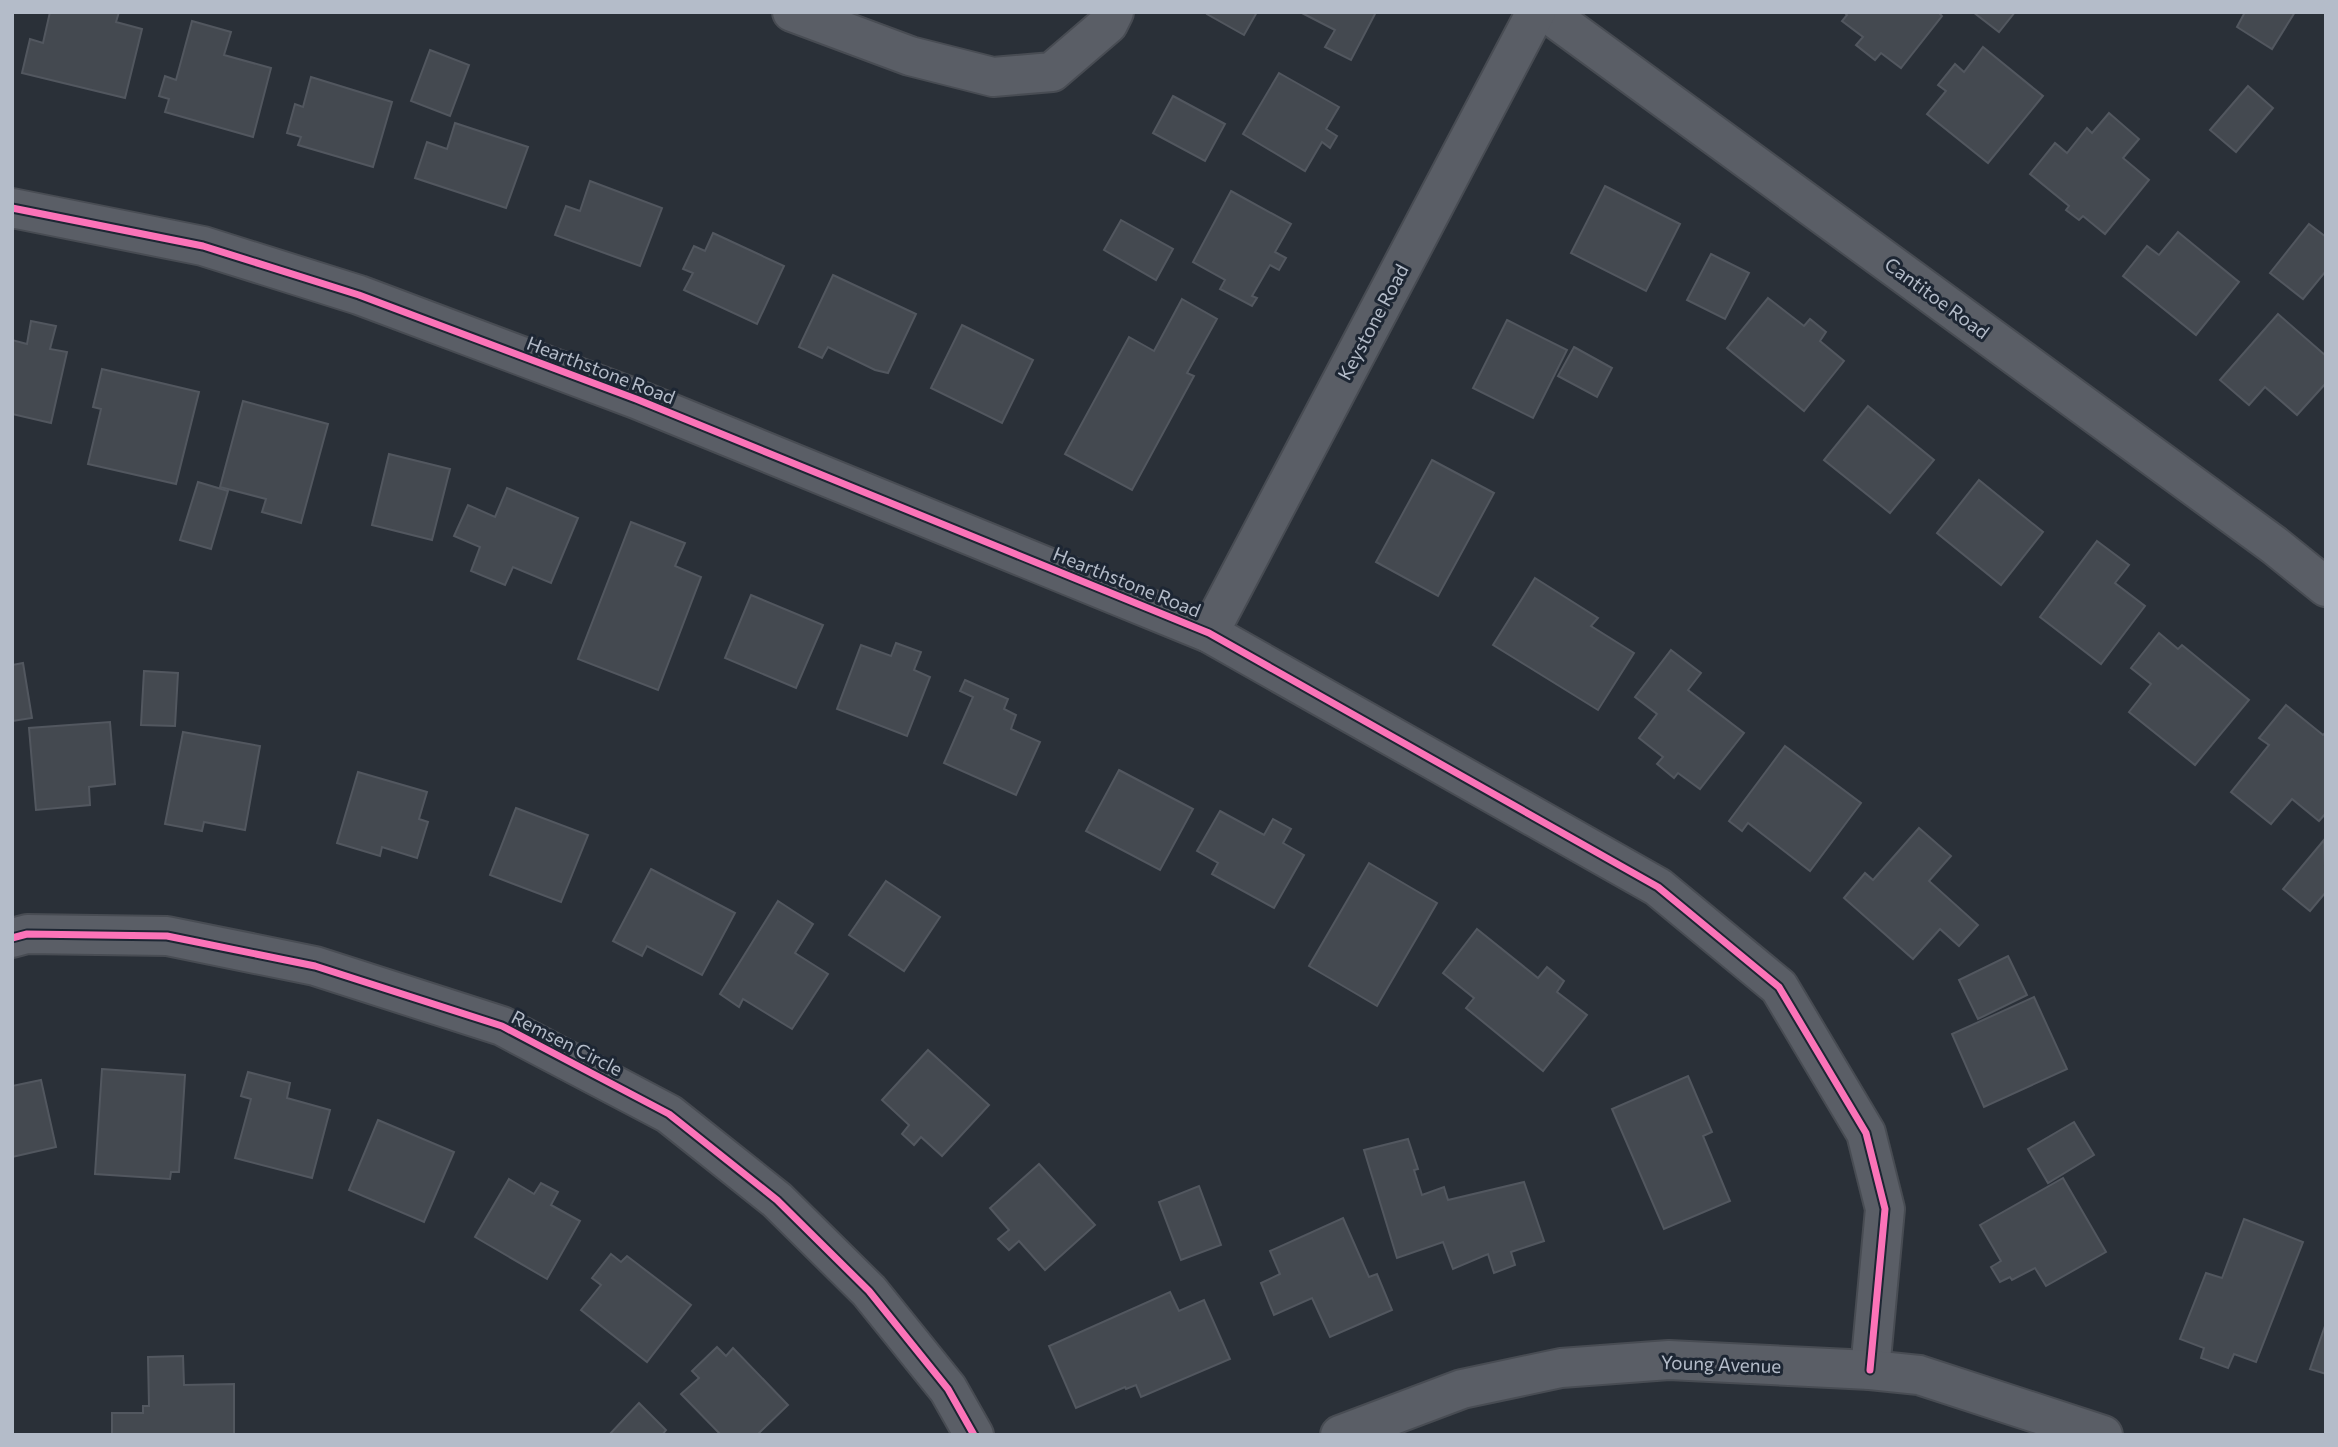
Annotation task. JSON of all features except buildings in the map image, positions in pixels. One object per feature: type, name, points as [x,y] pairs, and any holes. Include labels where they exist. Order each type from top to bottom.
[{"type":"street","points":[[792,12],[910,56],[993,77],[1052,72],[1108,24],[1114,12]]},
{"type":"street","name":"Keystone Road","points":[[1209,633],[1536,12]]},
{"type":"street","name":"Cantitoe Road","points":[[1546,12],[2274,545],[2326,587]]},
{"type":"street","name":"Hearthstone Road","points":[[12,208],[203,246],[359,295],[636,399],[1209,633],[1657,887],[1779,987],[1866,1133],[1885,1209],[1870,1370]]},
{"type":"street","name":"Remsen Circle","points":[[12,937],[27,934],[167,936],[315,966],[502,1026],[669,1114],[777,1200],[869,1291],[948,1389],[974,1435]]},
{"type":"street","name":"Young Avenue","points":[[1340,1435],[1462,1389],[1561,1368],[1669,1360],[1920,1375],[2103,1435]]},
{"type":"cycle path","points":[[12,208],[203,246],[359,295],[636,399],[1209,633],[1658,887],[1779,987],[1866,1133],[1885,1209],[1870,1370]]},
{"type":"cycle path","points":[[12,938],[27,934],[167,936],[315,966],[502,1026],[669,1114],[777,1200],[869,1291],[948,1389],[974,1435]]}]
